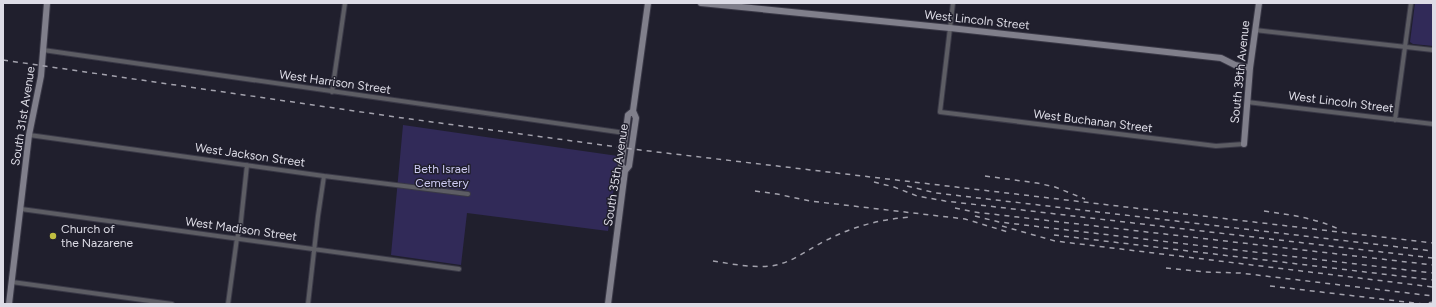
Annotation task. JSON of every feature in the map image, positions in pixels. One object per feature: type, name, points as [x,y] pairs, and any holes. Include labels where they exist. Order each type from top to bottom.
[{"type":"street","name":"South 31st Avenue","points":[[9,304],[29,135],[41,76],[47,3]]},
{"type":"street","points":[[332,92],[345,3]]},
{"type":"street","name":"South 35th Avenue","points":[[608,304],[625,171],[630,166],[636,118],[633,111],[648,3]]},
{"type":"street","name":"West Lincoln Street","points":[[700,3],[950,28],[1221,58],[1236,65],[1250,68]]},
{"type":"street","points":[[950,28],[953,3]]},
{"type":"street","name":"South 39th Avenue","points":[[1244,144],[1246,102],[1258,3]]},
{"type":"street","points":[[1395,120],[1412,3]]},
{"type":"street","name":"West Buchanan Street","points":[[950,28],[940,112],[1216,146],[1244,144]]},
{"type":"street","points":[[1255,30],[1433,50]]},
{"type":"street","name":"West Harrison Street","points":[[42,50],[625,133]]},
{"type":"street","name":"West Lincoln Street","points":[[1246,102],[1433,124]]},
{"type":"street","points":[[625,171],[621,165],[625,133],[628,116],[633,111]]},
{"type":"street","name":"West Jackson Street","points":[[29,135],[324,176],[468,194]]},
{"type":"street","points":[[228,304],[237,238],[240,230],[247,165]]},
{"type":"street","points":[[308,304],[324,176]]},
{"type":"street","name":"West Madison Street","points":[[21,209],[459,269]]},
{"type":"street","points":[[12,282],[172,304]]},
{"type":"green space","points":[[1415,3],[1433,3],[1433,46],[1413,44],[1410,42]]},
{"type":"green space","name":"Beth Israel Cemetery","points":[[403,125],[618,156],[608,231],[467,213],[461,265],[391,255]]},
{"type":"railway","points":[[3,60],[403,118],[632,149],[1433,243]]},
{"type":"railway","points":[[985,176],[1055,187],[1085,199]]},
{"type":"railway","points":[[874,182],[894,187],[917,196],[945,201],[1433,258]]},
{"type":"railway","points":[[907,186],[936,193],[1433,251]]},
{"type":"railway","points":[[755,191],[810,201],[965,219],[1008,232]]},
{"type":"railway","points":[[955,208],[974,212],[1433,265]]},
{"type":"railway","points":[[1264,211],[1313,220],[1341,230]]},
{"type":"railway","points":[[975,216],[999,222],[1433,273]]},
{"type":"railway","points":[[713,261],[742,265],[771,266],[794,259],[848,230],[879,221],[911,217]]},
{"type":"railway","points":[[1002,226],[1055,241],[1433,287]]},
{"type":"railway","points":[[1054,235],[1433,280]]},
{"type":"railway","points":[[1166,268],[1205,272],[1240,273],[1433,296]]},
{"type":"railway","points":[[1270,286],[1423,304],[1433,302]]},
{"type":"place","name":"Church of the Nazarene","points":[[53,236]]}]
